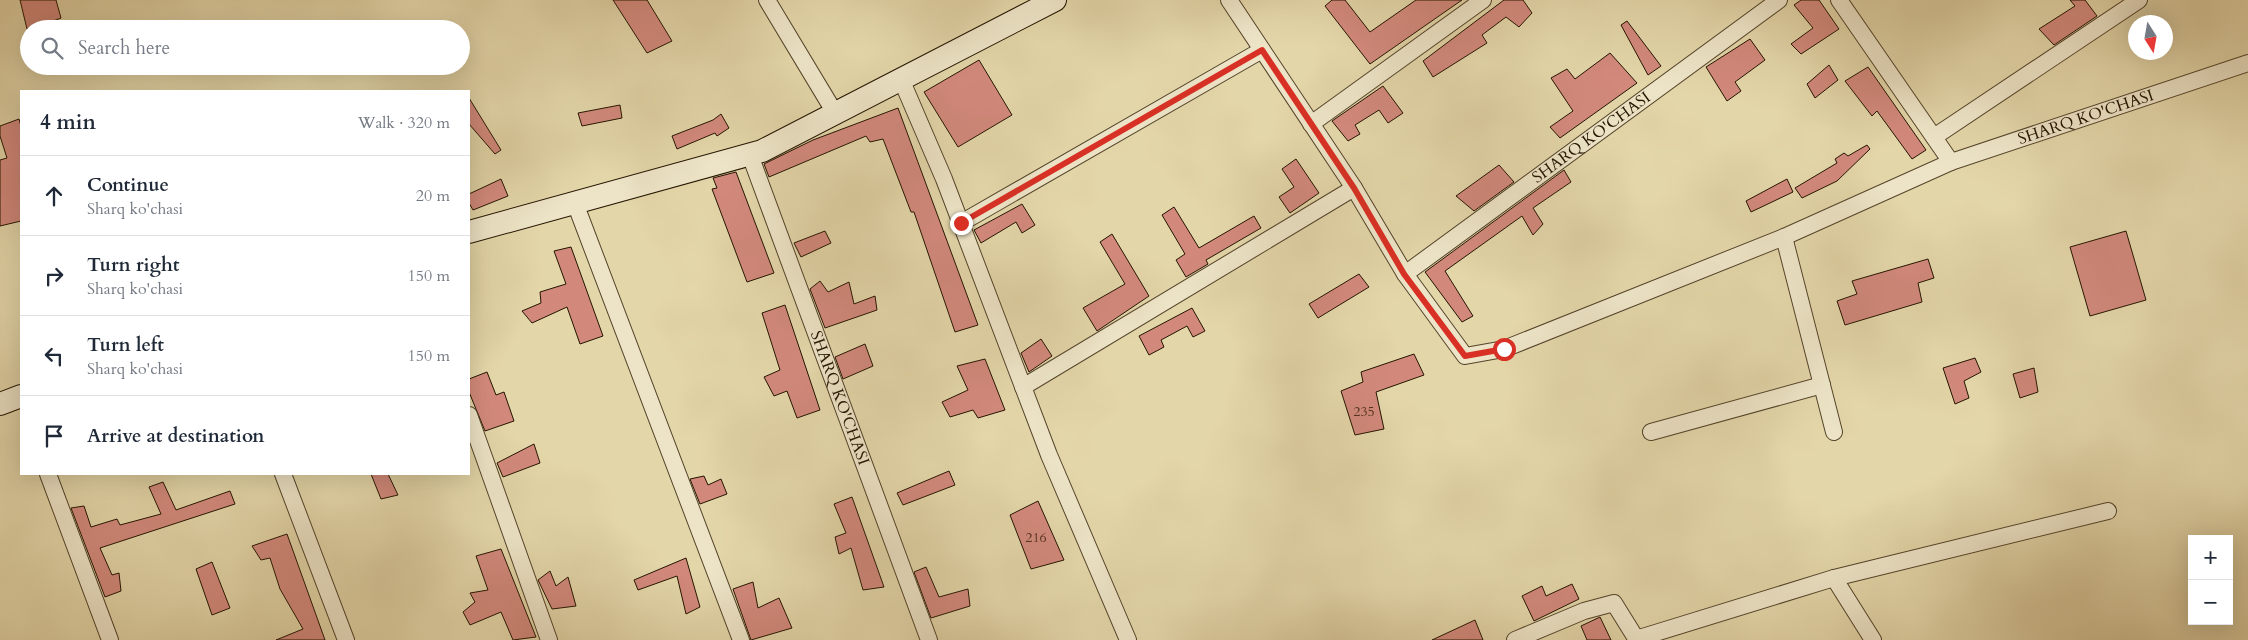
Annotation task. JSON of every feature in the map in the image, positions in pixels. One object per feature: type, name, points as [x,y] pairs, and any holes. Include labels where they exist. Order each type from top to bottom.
[{"type":"street","points":[[767,0],[835,113]]},
{"type":"street","points":[[470,232],[762,151],[1055,0]]},
{"type":"street","points":[[1229,0],[1354,188],[1404,274],[1465,356],[1504,349],[1784,237],[1834,432]]},
{"type":"street","points":[[1311,124],[1483,0]]},
{"type":"street","name":"SHARQ KO'CHASI","points":[[1404,274],[1779,0]]},
{"type":"street","points":[[1838,0],[1951,162]]},
{"type":"street","points":[[1934,137],[2139,0]]},
{"type":"street","points":[[961,223],[1262,50]]},
{"type":"street","name":"SHARQ KO'CHASI","points":[[1784,237],[1951,162],[2248,63]]},
{"type":"street","points":[[901,79],[961,223],[1049,455],[1128,640]]},
{"type":"street","name":"SHARQ KO'CHASI","points":[[750,154],[929,640]]},
{"type":"street","points":[[1023,387],[1354,188]]},
{"type":"street","points":[[576,202],[741,640]]},
{"type":"street","points":[[1650,432],[1822,385]]},
{"type":"street","points":[[470,418],[549,640]]},
{"type":"street","points":[[48,475],[110,640]]},
{"type":"street","points":[[283,475],[346,640]]},
{"type":"street","points":[[1515,640],[1584,611],[1614,603],[1636,639],[1834,578],[2108,512]]},
{"type":"street","points":[[1834,578],[1873,640]]},
{"type":"building","points":[[20,0],[56,0],[61,18],[56,20],[25,20]]},
{"type":"building","points":[[613,0],[647,0],[672,41],[647,53]]},
{"type":"building","points":[[1332,0],[1345,0],[1370,32],[1416,0],[1462,0],[1370,64],[1325,6]]},
{"type":"building","points":[[1504,0],[1523,0],[1532,13],[1519,27],[1506,17],[1482,35],[1487,43],[1433,77],[1423,61]]},
{"type":"building","points":[[1801,0],[1819,0],[1839,29],[1801,54],[1791,44],[1813,28],[1794,5]]},
{"type":"building","points":[[2070,0],[2085,0],[2097,16],[2054,45],[2039,29],[2075,6]]},
{"type":"building","points":[[1627,21],[1661,66],[1648,75],[1621,25]]},
{"type":"building","points":[[1750,39],[1765,60],[1735,82],[1741,91],[1727,101],[1706,67]]},
{"type":"building","points":[[1610,53],[1637,83],[1560,138],[1550,127],[1573,111],[1551,78],[1567,69],[1575,79]]},
{"type":"building","points":[[979,60],[1012,115],[958,147],[924,92]]},
{"type":"building","points":[[1829,65],[1838,80],[1815,98],[1807,84]]},
{"type":"building","points":[[1868,67],[1926,150],[1912,159],[1877,111],[1872,116],[1845,81]]},
{"type":"building","points":[[1383,86],[1403,113],[1388,123],[1379,110],[1355,125],[1360,134],[1348,141],[1332,121]]},
{"type":"building","points":[[470,100],[501,150],[495,154],[470,125]]},
{"type":"building","points":[[620,105],[622,118],[582,126],[578,113]]},
{"type":"building","points":[[898,108],[978,325],[955,332],[914,212],[911,212],[883,139],[870,142],[866,136],[769,177],[764,164],[813,140]]},
{"type":"building","points":[[721,114],[729,128],[717,136],[715,133],[677,149],[672,136],[713,120]]},
{"type":"building","points":[[19,119],[20,122],[20,221],[0,226],[0,160],[7,158],[0,136],[0,126]]},
{"type":"building","points":[[1867,145],[1870,149],[1837,181],[1802,198],[1795,188],[1837,163],[1835,159],[1844,153],[1848,156]]},
{"type":"building","points":[[1296,159],[1319,193],[1290,213],[1279,197],[1294,187],[1282,169]]},
{"type":"building","points":[[1499,165],[1514,182],[1474,211],[1456,196]]},
{"type":"building","points":[[1564,170],[1571,182],[1533,208],[1543,224],[1533,235],[1522,216],[1445,271],[1473,316],[1462,322],[1425,272]]},
{"type":"building","points":[[736,172],[774,273],[747,282],[712,189],[717,188],[713,178]]},
{"type":"building","points":[[501,179],[508,196],[473,210],[470,205],[470,194]]},
{"type":"building","points":[[1787,179],[1793,192],[1751,212],[1746,201]]},
{"type":"building","points":[[1022,204],[1035,225],[1022,233],[1016,222],[981,243],[974,230]]},
{"type":"building","points":[[1174,207],[1199,248],[1254,216],[1261,228],[1206,260],[1208,264],[1186,277],[1176,260],[1185,254],[1162,215]]},
{"type":"building","points":[[825,231],[831,243],[801,257],[794,243]]},
{"type":"building","points":[[2126,231],[2146,300],[2090,316],[2070,247]]},
{"type":"building","points":[[1112,234],[1149,296],[1097,331],[1083,308],[1125,284],[1100,242]]},
{"type":"building","points":[[571,247],[603,336],[580,344],[567,307],[532,323],[522,311],[541,303],[540,292],[566,284],[554,251]]},
{"type":"building","points":[[1928,259],[1934,278],[1918,283],[1922,302],[1845,325],[1837,301],[1857,294],[1852,281]]},
{"type":"building","points":[[1359,274],[1369,287],[1318,318],[1309,304]]},
{"type":"building","points":[[820,281],[828,292],[849,282],[854,304],[875,296],[877,310],[825,328],[810,289]]},
{"type":"building","points":[[785,305],[820,410],[797,418],[787,391],[774,396],[764,377],[780,370],[762,313]]},
{"type":"building","points":[[1192,308],[1205,331],[1193,337],[1187,326],[1161,340],[1164,347],[1149,355],[1139,336]]},
{"type":"building","points":[[1041,339],[1052,356],[1029,372],[1021,353]]},
{"type":"building","points":[[865,344],[873,366],[843,379],[835,357]]},
{"type":"building","points":[[1414,354],[1424,375],[1376,392],[1384,429],[1355,435],[1341,391],[1363,382],[1361,372]]},
{"type":"building","points":[[1975,358],[1981,372],[1964,381],[1969,398],[1955,404],[1943,368]]},
{"type":"building","points":[[985,359],[1005,410],[978,418],[973,410],[950,417],[942,402],[968,390],[957,366]]},
{"type":"building","points":[[2034,368],[2038,392],[2020,398],[2013,374]]},
{"type":"building","points":[[487,372],[496,395],[504,392],[514,421],[485,431],[470,394],[470,379]]},
{"type":"building","points":[[534,444],[540,463],[503,477],[497,463]]},
{"type":"building","points":[[949,471],[955,485],[903,505],[897,493]]},
{"type":"building","points":[[371,475],[388,475],[398,495],[381,499]]},
{"type":"building","points":[[704,476],[708,485],[721,479],[727,494],[700,504],[690,479]]},
{"type":"building","points":[[163,482],[176,510],[230,491],[235,504],[100,548],[112,575],[119,573],[121,591],[105,597],[71,508],[84,506],[91,527],[117,519],[120,525],[161,514],[149,487]]},
{"type":"building","points":[[852,497],[884,587],[863,590],[851,548],[839,554],[835,537],[846,533],[834,504]]},
{"type":"building","points":[[1038,501],[1064,560],[1031,569],[1010,515]]},
{"type":"building","points":[[287,534],[325,640],[276,640],[303,629],[280,589],[270,558],[261,560],[252,546]]},
{"type":"building","points":[[501,549],[536,637],[513,640],[501,612],[470,625],[463,612],[475,602],[470,593],[488,590],[476,556]]},
{"type":"building","points":[[686,558],[700,607],[686,614],[677,576],[638,590],[634,580]]},
{"type":"building","points":[[212,562],[230,608],[212,615],[196,569]]},
{"type":"building","points":[[926,567],[939,597],[968,589],[970,606],[931,618],[914,572]]},
{"type":"building","points":[[550,571],[556,586],[568,577],[576,606],[552,609],[538,580]]},
{"type":"building","points":[[753,582],[758,608],[779,598],[792,628],[751,640],[733,589]]},
{"type":"building","points":[[1572,584],[1579,599],[1534,621],[1522,596],[1542,586],[1546,596]]},
{"type":"building","points":[[1600,617],[1611,640],[1587,640],[1581,626]]},
{"type":"building","points":[[1475,620],[1483,640],[1432,640]]},
{"type":"route","points":[[961,223],[1262,50],[1354,188],[1404,274],[1465,356],[1504,349]]}]
